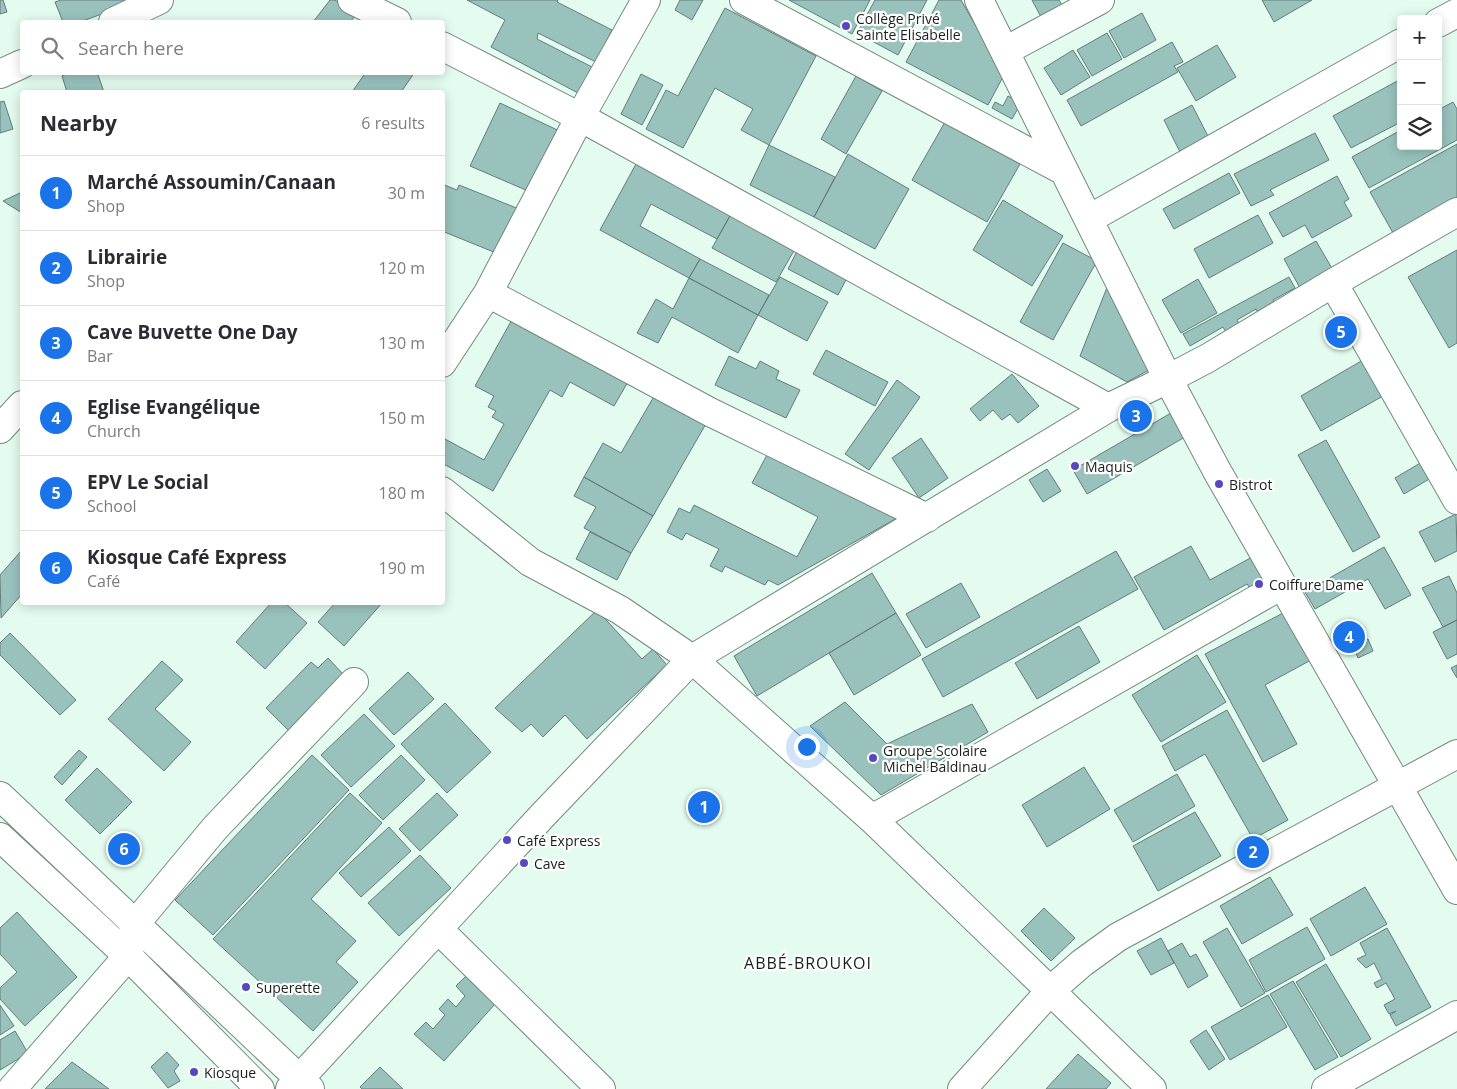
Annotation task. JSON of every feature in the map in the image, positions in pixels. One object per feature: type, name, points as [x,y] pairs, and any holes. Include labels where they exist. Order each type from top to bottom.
[{"type":"street","points":[[117,20],[159,0]]},
{"type":"street","points":[[352,0],[393,20]]},
{"type":"street","points":[[445,358],[488,293],[580,117],[646,0]]},
{"type":"street","points":[[744,0],[1064,170]]},
{"type":"street","points":[[979,0],[1168,379],[1217,471],[1457,890]]},
{"type":"street","points":[[1005,51],[1100,0]]},
{"type":"street","points":[[1442,21],[1457,13]]},
{"type":"street","points":[[1089,219],[1397,45]]},
{"type":"street","points":[[445,48],[580,117],[1108,408]]},
{"type":"street","points":[[0,74],[20,65]]},
{"type":"street","points":[[0,796],[300,1086],[438,929],[543,815],[692,660],[1108,408],[1208,358],[1457,212]]},
{"type":"street","points":[[1333,283],[1457,500]]},
{"type":"street","points":[[488,293],[710,412],[927,518]]},
{"type":"street","points":[[0,429],[20,407]]},
{"type":"street","points":[[445,493],[530,562],[620,610],[692,660],[872,819],[1152,1089]]},
{"type":"street","points":[[872,819],[1282,585]]},
{"type":"street","points":[[12,1089],[128,956],[134,924],[215,828],[354,682]]},
{"type":"street","points":[[962,1089],[1050,990],[1118,937],[1457,754]]},
{"type":"street","points":[[0,837],[128,956],[260,1089]]},
{"type":"street","points":[[438,929],[601,1089]]},
{"type":"street","points":[[1326,1089],[1457,1015]]},
{"type":"building","points":[[0,0],[3,0],[7,12],[0,14]]},
{"type":"building","points":[[61,0],[140,0],[85,20],[62,20],[55,2]]},
{"type":"building","points":[[330,0],[335,0],[356,15],[352,20],[315,20]]},
{"type":"building","points":[[467,0],[558,0],[557,2],[612,30],[596,62],[538,33],[537,39],[592,67],[578,93],[491,47],[505,20]]},
{"type":"building","points":[[680,0],[703,0],[692,20],[675,10]]},
{"type":"building","points":[[789,0],[870,0],[852,34]]},
{"type":"building","points":[[875,0],[927,0],[898,55],[857,33]]},
{"type":"building","points":[[939,0],[961,0],[1004,75],[988,105],[906,62]]},
{"type":"building","points":[[1032,0],[1059,0],[1063,7],[1042,19]]},
{"type":"building","points":[[1262,0],[1312,0],[1274,22]]},
{"type":"building","points":[[725,8],[816,56],[769,145],[741,130],[753,109],[715,88],[683,148],[646,129],[666,90],[678,96]]},
{"type":"building","points":[[1142,13],[1156,40],[1124,58],[1109,31]]},
{"type":"building","points":[[1107,33],[1122,59],[1092,76],[1077,50]]},
{"type":"building","points":[[1172,42],[1183,62],[1174,66],[1178,72],[1081,126],[1067,100]]},
{"type":"building","points":[[1217,45],[1236,77],[1196,101],[1177,68]]},
{"type":"building","points":[[1073,50],[1090,77],[1061,95],[1044,68]]},
{"type":"building","points":[[641,74],[663,85],[642,125],[621,114]]},
{"type":"building","points":[[98,75],[103,90],[66,90],[62,76]]},
{"type":"building","points":[[364,75],[413,75],[402,90],[353,90]]},
{"type":"building","points":[[856,76],[882,91],[846,154],[821,139]]},
{"type":"building","points":[[1397,81],[1397,124],[1351,148],[1333,116]]},
{"type":"building","points":[[1008,96],[1021,103],[1012,119],[992,108],[995,102],[1003,106]]},
{"type":"building","points":[[4,101],[13,129],[0,133],[0,102]]},
{"type":"building","points":[[1453,102],[1457,109],[1457,140],[1442,148],[1442,108]]},
{"type":"building","points":[[500,103],[568,135],[535,194],[470,166]]},
{"type":"building","points":[[1192,105],[1211,142],[1182,156],[1164,120]]},
{"type":"building","points":[[945,122],[1020,164],[987,222],[912,180]]},
{"type":"building","points":[[1397,132],[1397,150],[1439,150],[1369,188],[1352,157]]},
{"type":"building","points":[[1315,133],[1329,160],[1270,190],[1274,195],[1251,206],[1234,174]]},
{"type":"building","points":[[1457,144],[1457,198],[1393,233],[1370,192]]},
{"type":"building","points":[[769,145],[835,177],[814,217],[750,185]]},
{"type":"building","points":[[848,154],[909,189],[875,249],[814,217]]},
{"type":"building","points":[[636,164],[731,214],[717,239],[651,204],[640,226],[700,259],[689,278],[600,230]]},
{"type":"building","points":[[1229,173],[1240,193],[1174,229],[1163,209]]},
{"type":"building","points":[[1337,176],[1349,199],[1344,202],[1352,216],[1312,238],[1305,225],[1283,237],[1269,213]]},
{"type":"building","points":[[445,185],[457,190],[459,185],[524,211],[506,257],[445,232]]},
{"type":"building","points":[[20,193],[20,212],[3,201]]},
{"type":"building","points":[[1003,200],[1063,236],[1032,286],[973,250]]},
{"type":"building","points":[[731,214],[795,249],[776,282],[712,248]]},
{"type":"building","points":[[1258,215],[1273,243],[1209,278],[1194,249]]},
{"type":"building","points":[[1316,241],[1333,270],[1300,288],[1284,259]]},
{"type":"building","points":[[1063,243],[1097,261],[1053,340],[1020,322]]},
{"type":"building","points":[[798,249],[848,276],[838,295],[788,269]]},
{"type":"building","points":[[1457,250],[1457,343],[1449,348],[1408,277]]},
{"type":"building","points":[[700,259],[769,295],[758,315],[689,278]]},
{"type":"building","points":[[780,277],[828,302],[807,341],[758,315]]},
{"type":"building","points":[[1289,277],[1295,288],[1273,300],[1280,312],[1263,322],[1256,309],[1237,320],[1243,330],[1229,338],[1223,327],[1190,346],[1183,334]]},
{"type":"building","points":[[689,278],[758,315],[738,353],[672,317],[658,343],[637,333],[656,299],[673,309]]},
{"type":"building","points":[[1198,279],[1217,313],[1181,333],[1162,300]]},
{"type":"building","points":[[1108,285],[1149,370],[1127,382],[1080,356]]},
{"type":"building","points":[[514,316],[629,380],[614,406],[570,382],[562,397],[550,390],[493,491],[445,465],[445,439],[484,460],[504,424],[492,417],[496,411],[488,407],[494,396],[475,386]]},
{"type":"building","points":[[826,350],[888,382],[875,406],[813,374]]},
{"type":"building","points":[[729,356],[756,369],[760,361],[779,371],[776,379],[800,390],[786,418],[715,385]]},
{"type":"building","points":[[1363,360],[1383,396],[1321,431],[1301,396]]},
{"type":"building","points":[[1012,374],[1039,406],[1018,423],[1010,414],[1002,420],[993,410],[980,421],[970,409]]},
{"type":"building","points":[[897,380],[920,397],[869,470],[845,454]]},
{"type":"building","points":[[656,393],[707,422],[653,516],[584,477],[603,443],[621,453]]},
{"type":"building","points":[[1171,413],[1185,437],[1087,494],[1073,470]]},
{"type":"building","points":[[921,438],[948,478],[919,498],[892,458]]},
{"type":"building","points":[[1326,440],[1380,537],[1353,552],[1298,455]]},
{"type":"building","points":[[768,453],[897,518],[778,585],[768,580],[765,585],[725,566],[722,572],[710,566],[719,549],[686,533],[682,540],[667,532],[679,508],[690,513],[694,505],[797,557],[818,517],[752,483]]},
{"type":"building","points":[[1422,462],[1431,478],[1404,494],[1395,478]]},
{"type":"building","points":[[1047,469],[1061,491],[1043,502],[1029,480]]},
{"type":"building","points":[[584,477],[653,516],[631,553],[584,528],[596,507],[574,496]]},
{"type":"building","points":[[1456,514],[1457,551],[1435,562],[1419,532]]},
{"type":"building","points":[[590,532],[631,553],[617,580],[576,559]]},
{"type":"building","points":[[1191,546],[1210,580],[1254,556],[1268,582],[1252,591],[1247,584],[1164,630],[1134,577]]},
{"type":"building","points":[[1384,547],[1411,595],[1385,609],[1368,579],[1315,609],[1305,592]]},
{"type":"building","points":[[1116,551],[1138,589],[943,697],[922,659]]},
{"type":"building","points":[[20,552],[20,596],[1,618],[0,575]]},
{"type":"building","points":[[872,573],[896,613],[757,696],[734,656]]},
{"type":"building","points":[[1449,576],[1457,593],[1457,620],[1443,627],[1422,588]]},
{"type":"building","points":[[961,583],[980,617],[926,648],[906,614]]},
{"type":"building","points":[[269,605],[287,605],[307,623],[265,669],[236,642]]},
{"type":"building","points":[[333,605],[380,605],[344,646],[318,622]]},
{"type":"building","points":[[597,610],[642,659],[653,649],[667,665],[587,739],[565,715],[543,737],[531,724],[522,732],[495,708]]},
{"type":"building","points":[[1285,612],[1311,660],[1265,685],[1297,744],[1263,762],[1205,654]]},
{"type":"building","points":[[896,613],[921,655],[854,695],[829,653]]},
{"type":"building","points":[[1457,620],[1457,654],[1447,659],[1433,632]]},
{"type":"building","points":[[1079,626],[1100,662],[1037,699],[1015,663]]},
{"type":"building","points":[[10,633],[76,700],[60,715],[0,655],[0,643]]},
{"type":"building","points":[[1368,639],[1373,651],[1358,658],[1353,645]]},
{"type":"building","points":[[1197,655],[1226,702],[1161,742],[1132,695]]},
{"type":"building","points":[[328,658],[343,674],[288,730],[266,708],[311,662],[318,668]]},
{"type":"building","points":[[162,661],[183,680],[155,709],[191,742],[164,771],[108,719]]},
{"type":"building","points":[[1457,665],[1457,678],[1451,668]]},
{"type":"building","points":[[408,672],[434,699],[394,735],[369,709]]},
{"type":"building","points":[[845,702],[887,744],[972,704],[988,732],[881,795],[810,726]]},
{"type":"building","points":[[445,703],[491,752],[447,793],[401,744]]},
{"type":"building","points":[[1227,710],[1288,820],[1253,839],[1205,754],[1175,771],[1162,746]]},
{"type":"building","points":[[364,714],[395,746],[351,787],[321,755]]},
{"type":"building","points":[[79,750],[87,757],[62,785],[54,777]]},
{"type":"building","points":[[312,755],[349,790],[213,935],[175,900]]},
{"type":"building","points":[[401,755],[425,780],[383,820],[359,795]]},
{"type":"building","points":[[1084,767],[1110,809],[1047,847],[1022,805]]},
{"type":"building","points":[[97,768],[132,802],[100,834],[65,800]]},
{"type":"building","points":[[1177,774],[1195,806],[1133,842],[1114,810]]},
{"type":"building","points":[[350,793],[382,823],[311,899],[356,941],[336,962],[358,982],[313,1031],[213,939]]},
{"type":"building","points":[[437,793],[458,815],[420,851],[399,829]]},
{"type":"building","points":[[1195,812],[1221,856],[1158,891],[1133,846]]},
{"type":"building","points":[[389,827],[411,851],[361,897],[339,873]]},
{"type":"building","points":[[420,855],[451,888],[399,936],[368,903]]},
{"type":"building","points":[[1270,877],[1293,915],[1242,944],[1220,906]]},
{"type":"building","points":[[1365,887],[1387,924],[1331,956],[1310,919]]},
{"type":"building","points":[[1044,908],[1075,938],[1051,961],[1021,931]]},
{"type":"building","points":[[17,912],[77,977],[25,1026],[0,999],[0,988],[17,972],[0,954],[0,928]]},
{"type":"building","points":[[1307,927],[1325,959],[1266,992],[1249,960]]},
{"type":"building","points":[[1227,928],[1265,993],[1241,1007],[1203,942]]},
{"type":"building","points":[[1387,928],[1431,1007],[1396,1026],[1390,1015],[1396,1011],[1389,1014],[1384,1005],[1395,999],[1386,983],[1377,988],[1374,983],[1382,979],[1374,963],[1366,968],[1357,959],[1366,955],[1360,943]]},
{"type":"building","points":[[1161,938],[1174,963],[1151,975],[1137,951]]},
{"type":"building","points":[[1182,943],[1190,957],[1196,954],[1208,976],[1188,988],[1168,951]]},
{"type":"building","points":[[1326,964],[1371,1039],[1341,1057],[1296,982]]},
{"type":"building","points":[[468,974],[496,1003],[444,1061],[414,1034],[426,1022],[433,1029],[445,1015],[439,1009],[448,999],[456,1007],[465,996],[456,986]]},
{"type":"building","points":[[1293,981],[1338,1057],[1315,1070],[1270,994]]},
{"type":"building","points":[[1268,995],[1287,1027],[1230,1060],[1211,1027]]},
{"type":"building","points":[[0,1005],[14,1026],[0,1035]]},
{"type":"building","points":[[1206,1030],[1225,1059],[1209,1070],[1190,1041]]},
{"type":"building","points":[[15,1031],[28,1053],[0,1070],[0,1040]]},
{"type":"building","points":[[167,1052],[179,1065],[174,1071],[180,1081],[168,1088],[151,1067]]},
{"type":"building","points":[[1078,1054],[1111,1083],[1106,1089],[1046,1089]]},
{"type":"building","points":[[72,1062],[109,1089],[45,1089]]},
{"type":"building","points":[[380,1067],[403,1089],[362,1089],[360,1087]]},
{"type":"place","name":"Collège Privé Sainte Elisabelle","points":[[846,26]]},
{"type":"place","name":"EPV Le Social","points":[[1341,332]]},
{"type":"place","name":"Cave Buvette One Day","points":[[1136,416]]},
{"type":"place","name":"Maquis","points":[[1075,466]]},
{"type":"place","name":"Bistrot","points":[[1219,484]]},
{"type":"place","name":"Coiffure Dame","points":[[1259,584]]},
{"type":"place","name":"Eglise Evangélique","points":[[1349,637]]},
{"type":"place","name":"Groupe Scolaire Michel Baldinau","points":[[873,758]]},
{"type":"place","name":"Marché Assoumin/Canaan","points":[[704,807]]},
{"type":"place","name":"Café Express","points":[[507,840]]},
{"type":"place","name":"Kiosque Café Express","points":[[124,849]]},
{"type":"place","name":"Librairie","points":[[1253,852]]},
{"type":"place","name":"Cave","points":[[524,863]]},
{"type":"place","name":"Superette","points":[[246,987]]},
{"type":"place","name":"Kiosque","points":[[194,1072]]},
{"type":"district","name":"ABBÉ-BROUKOI","points":[[808,963]]}]
